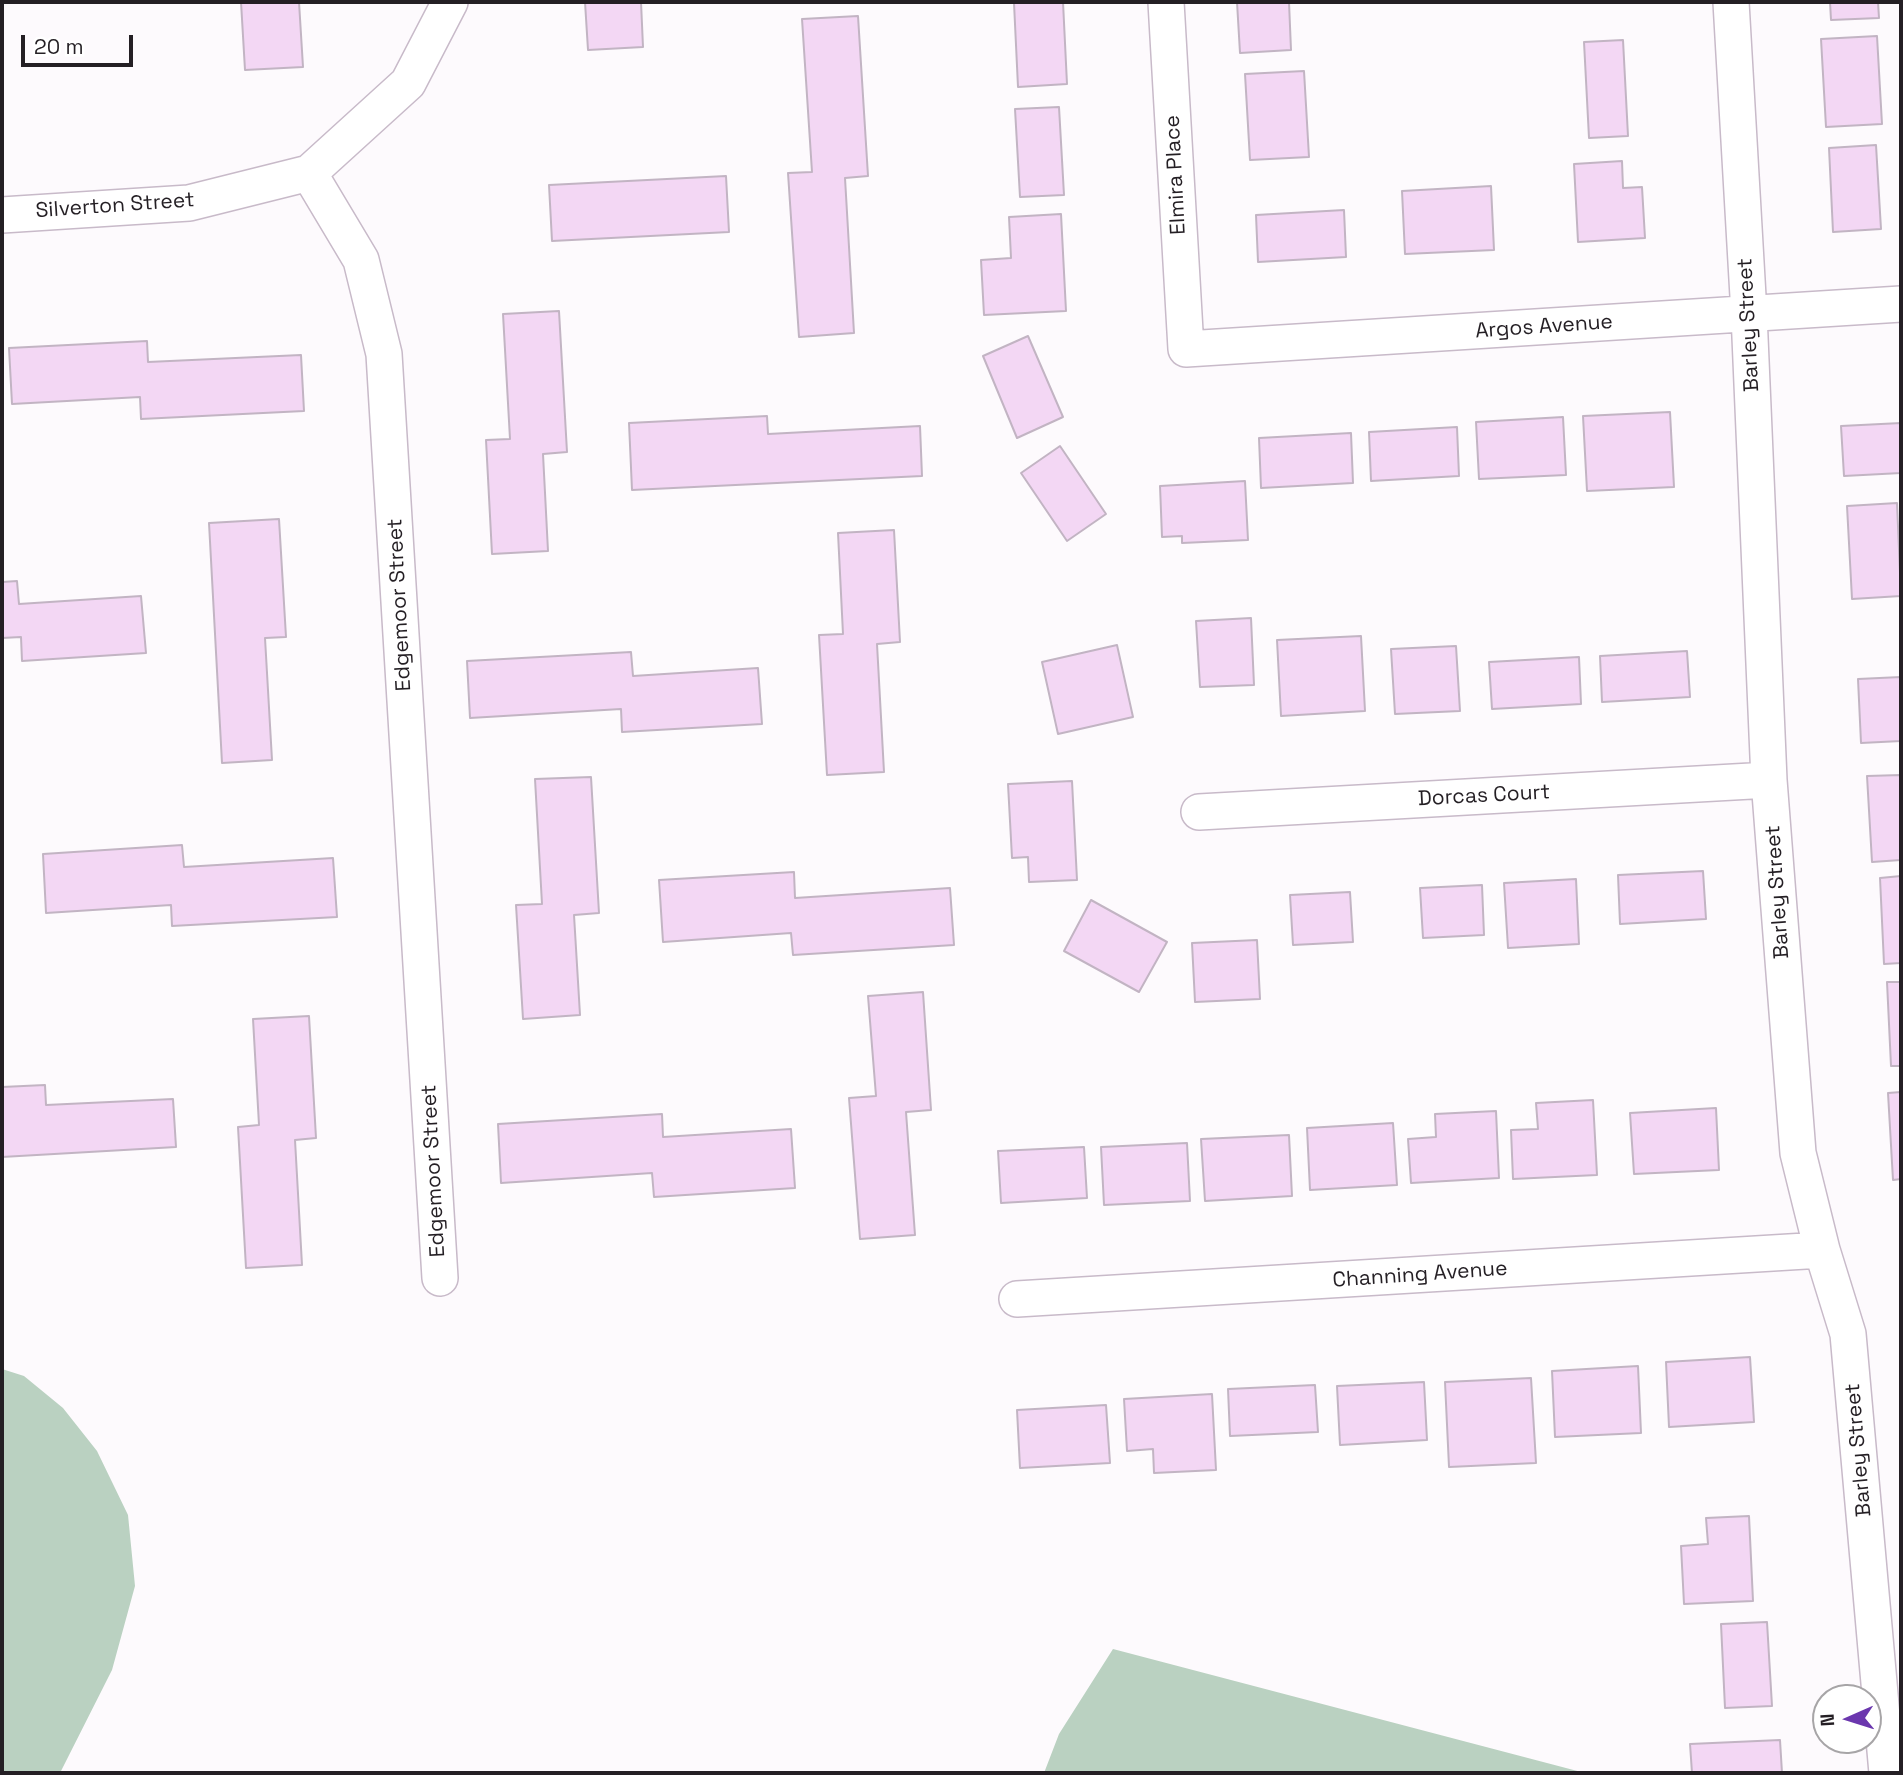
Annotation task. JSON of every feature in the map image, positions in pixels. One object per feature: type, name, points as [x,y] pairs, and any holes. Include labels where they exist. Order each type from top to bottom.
[{"type":"street","points":[[309,173],[408,83],[450,2]]},
{"type":"street","name":"Elmira Place","points":[[1166,2],[1186,349]]},
{"type":"street","name":"Barley Street","points":[[1731,2],[1749,314],[1769,780],[1798,1153],[1822,1250],[1848,1334],[1887,1773]]},
{"type":"street","name":"Silverton Street","points":[[2,215],[189,203],[309,173]]},
{"type":"street","name":"Edgemoor Street","points":[[309,173],[361,260],[384,354],[440,1279]]},
{"type":"street","name":"Argos Avenue","points":[[1186,349],[1901,304]]},
{"type":"street","name":"Dorcas Court","points":[[1199,813],[1769,780]]},
{"type":"street","name":"Channing Avenue","points":[[1017,1299],[1822,1250]]},
{"type":"green space","points":[[2,1369],[24,1376],[63,1408],[97,1451],[128,1515],[135,1586],[112,1670],[60,1773],[2,1773]]},
{"type":"green space","points":[[1113,1649],[1585,1773],[1044,1773],[1059,1734]]},
{"type":"building","points":[[241,2],[299,2],[303,67],[245,70]]},
{"type":"building","points":[[585,2],[641,2],[643,47],[588,50]]},
{"type":"building","points":[[1063,2],[1067,84],[1018,87],[1014,3]]},
{"type":"building","points":[[1237,2],[1289,2],[1291,50],[1240,53]]},
{"type":"building","points":[[1830,2],[1878,2],[1879,18],[1831,20]]},
{"type":"building","points":[[858,16],[868,176],[845,178],[854,333],[799,337],[788,173],[812,172],[802,19]]},
{"type":"building","points":[[1877,36],[1882,124],[1826,127],[1821,39]]},
{"type":"building","points":[[1623,40],[1628,136],[1589,138],[1584,42]]},
{"type":"building","points":[[1304,71],[1309,157],[1250,160],[1245,74]]},
{"type":"building","points":[[1059,107],[1064,195],[1020,197],[1015,109]]},
{"type":"building","points":[[1876,145],[1881,229],[1833,232],[1829,148]]},
{"type":"building","points":[[1622,161],[1623,188],[1642,187],[1645,238],[1578,242],[1574,164]]},
{"type":"building","points":[[726,176],[729,232],[552,241],[549,185]]},
{"type":"building","points":[[1491,186],[1494,250],[1405,254],[1402,191]]},
{"type":"building","points":[[1344,210],[1346,257],[1258,262],[1256,215]]},
{"type":"building","points":[[1061,214],[1066,311],[984,315],[981,260],[1011,258],[1009,217]]},
{"type":"building","points":[[559,311],[567,452],[543,454],[548,551],[492,554],[486,440],[510,439],[503,314]]},
{"type":"building","points":[[1028,336],[1063,417],[1017,438],[983,356]]},
{"type":"building","points":[[147,341],[148,362],[301,355],[304,411],[141,419],[140,397],[12,404],[9,348]]},
{"type":"building","points":[[1670,412],[1674,487],[1587,491],[1583,416]]},
{"type":"building","points":[[767,416],[768,434],[920,426],[922,476],[632,490],[629,423]]},
{"type":"building","points":[[1563,417],[1566,475],[1479,479],[1476,422]]},
{"type":"building","points":[[1901,423],[1901,473],[1844,476],[1841,426]]},
{"type":"building","points":[[1457,427],[1459,476],[1371,481],[1369,432]]},
{"type":"building","points":[[1351,433],[1353,483],[1261,488],[1259,438]]},
{"type":"building","points":[[1060,446],[1106,514],[1067,541],[1021,473]]},
{"type":"building","points":[[1245,481],[1248,540],[1182,543],[1182,536],[1162,537],[1160,486]]},
{"type":"building","points":[[1897,503],[1901,596],[1852,599],[1847,506]]},
{"type":"building","points":[[279,519],[286,637],[265,638],[272,760],[222,763],[209,523]]},
{"type":"building","points":[[894,530],[900,642],[877,644],[884,772],[827,775],[819,635],[843,634],[838,533]]},
{"type":"building","points":[[17,581],[19,604],[141,596],[146,653],[22,661],[21,637],[2,638],[2,582]]},
{"type":"building","points":[[1251,618],[1254,685],[1200,687],[1196,621]]},
{"type":"building","points":[[1361,636],[1365,711],[1281,716],[1277,640]]},
{"type":"building","points":[[1117,645],[1133,717],[1058,734],[1042,662]]},
{"type":"building","points":[[1456,646],[1460,711],[1395,714],[1391,649]]},
{"type":"building","points":[[1687,651],[1690,697],[1602,702],[1600,656]]},
{"type":"building","points":[[631,652],[633,676],[758,668],[762,724],[622,732],[621,709],[470,718],[467,661]]},
{"type":"building","points":[[1579,657],[1581,704],[1492,709],[1489,662]]},
{"type":"building","points":[[1901,677],[1901,741],[1861,743],[1858,679]]},
{"type":"building","points":[[1901,775],[1901,860],[1872,862],[1867,776]]},
{"type":"building","points":[[591,777],[599,913],[574,915],[580,1015],[523,1019],[516,905],[542,904],[535,779]]},
{"type":"building","points":[[1072,781],[1077,880],[1029,882],[1028,857],[1012,858],[1008,784]]},
{"type":"building","points":[[182,845],[184,867],[333,858],[337,917],[172,926],[171,905],[46,913],[43,854]]},
{"type":"building","points":[[1703,871],[1706,919],[1620,924],[1618,875]]},
{"type":"building","points":[[794,872],[795,898],[950,888],[954,945],[793,955],[791,933],[663,942],[659,880]]},
{"type":"building","points":[[1901,876],[1901,963],[1884,964],[1880,878]]},
{"type":"building","points":[[1576,879],[1579,944],[1508,948],[1504,883]]},
{"type":"building","points":[[1482,885],[1484,935],[1423,938],[1420,888]]},
{"type":"building","points":[[1350,892],[1353,942],[1293,945],[1290,895]]},
{"type":"building","points":[[1091,900],[1167,942],[1139,992],[1064,951]]},
{"type":"building","points":[[1257,940],[1260,999],[1195,1002],[1192,943]]},
{"type":"building","points":[[1887,982],[1901,982],[1901,1066],[1891,1066]]},
{"type":"building","points":[[923,992],[931,1110],[906,1112],[915,1235],[860,1239],[849,1098],[876,1096],[868,996]]},
{"type":"building","points":[[309,1016],[316,1138],[295,1140],[302,1265],[246,1268],[238,1127],[259,1125],[253,1019]]},
{"type":"building","points":[[45,1085],[46,1105],[173,1099],[176,1147],[2,1157],[2,1087]]},
{"type":"building","points":[[1901,1092],[1901,1179],[1893,1180],[1888,1093]]},
{"type":"building","points":[[1593,1100],[1597,1175],[1513,1179],[1511,1130],[1538,1129],[1536,1103]]},
{"type":"building","points":[[1716,1108],[1719,1170],[1634,1174],[1630,1113]]},
{"type":"building","points":[[1496,1111],[1499,1178],[1411,1183],[1408,1139],[1436,1137],[1435,1114]]},
{"type":"building","points":[[662,1114],[663,1137],[791,1129],[795,1188],[654,1197],[652,1173],[501,1183],[498,1124]]},
{"type":"building","points":[[1393,1123],[1397,1185],[1310,1190],[1307,1128]]},
{"type":"building","points":[[1289,1135],[1292,1196],[1205,1201],[1201,1139]]},
{"type":"building","points":[[1187,1143],[1190,1201],[1104,1205],[1101,1147]]},
{"type":"building","points":[[1084,1147],[1087,1198],[1001,1203],[998,1151]]},
{"type":"building","points":[[1750,1357],[1754,1422],[1669,1427],[1666,1362]]},
{"type":"building","points":[[1638,1366],[1641,1433],[1555,1437],[1552,1371]]},
{"type":"building","points":[[1531,1378],[1536,1463],[1449,1467],[1445,1382]]},
{"type":"building","points":[[1424,1382],[1427,1440],[1340,1445],[1337,1386]]},
{"type":"building","points":[[1315,1385],[1318,1432],[1230,1436],[1228,1389]]},
{"type":"building","points":[[1212,1394],[1216,1470],[1154,1473],[1153,1449],[1127,1451],[1124,1399]]},
{"type":"building","points":[[1106,1405],[1110,1463],[1020,1468],[1017,1410]]},
{"type":"building","points":[[1749,1516],[1753,1601],[1684,1604],[1681,1546],[1708,1544],[1706,1518]]},
{"type":"building","points":[[1767,1622],[1772,1706],[1725,1708],[1721,1624]]},
{"type":"building","points":[[1780,1740],[1782,1773],[1692,1773],[1690,1744]]}]
